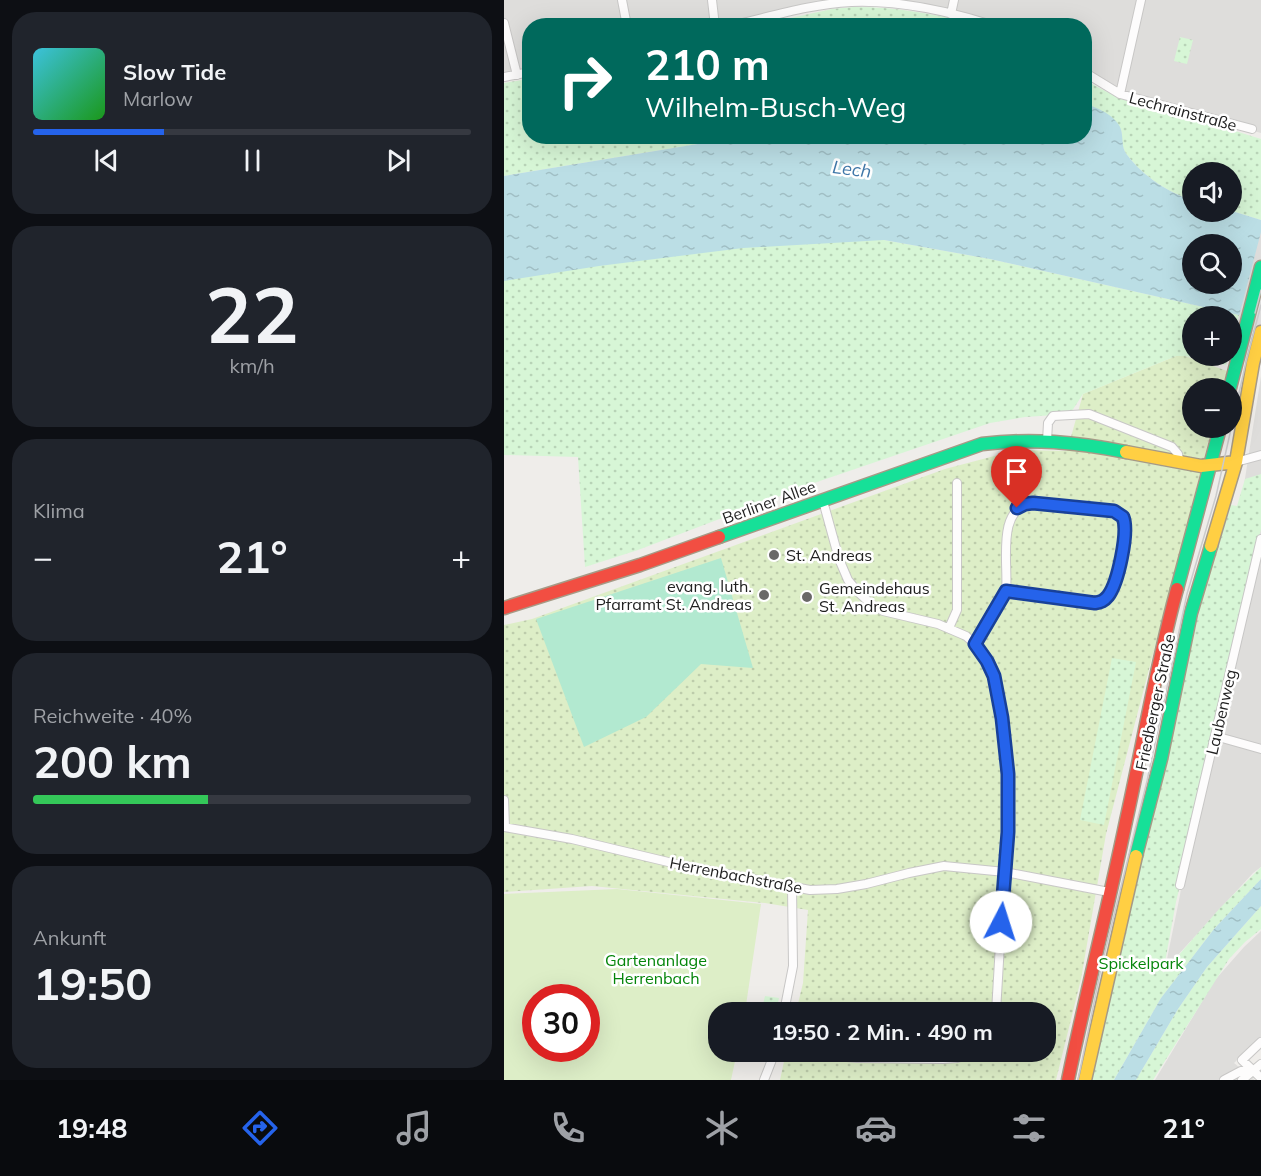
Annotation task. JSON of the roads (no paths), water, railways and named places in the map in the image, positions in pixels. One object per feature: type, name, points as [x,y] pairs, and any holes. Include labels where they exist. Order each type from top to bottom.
[{"type":"main road","points":[[1232,378],[1261,267]]},
{"type":"main road","name":"Friedberger Straße","points":[[1085,1080],[1126,893],[1161,759],[1191,613],[1236,462],[1253,363],[1261,332]]},
{"type":"main road","name":"Friedberger Straße","points":[[1068,1080],[1087,987],[1126,823],[1159,656],[1217,438]]},
{"type":"main road","name":"Berliner Allee","points":[[504,608],[640,565],[982,444],[1018,440],[1081,442],[1201,466],[1236,462]]},
{"type":"street","points":[[622,0],[625,18]]},
{"type":"street","points":[[712,0],[714,18]]},
{"type":"street","points":[[951,14],[954,0]]},
{"type":"street","points":[[1120,94],[1141,0]]},
{"type":"street","points":[[766,18],[854,1],[894,2],[966,18]]},
{"type":"street","points":[[504,23],[517,75]]},
{"type":"street","points":[[504,77],[522,74]]},
{"type":"street","name":"Lechrainstraße","points":[[1092,77],[1120,94],[1252,129]]},
{"type":"street","points":[[1047,441],[1048,423],[1053,416],[1089,414],[1172,447],[1180,463]]},
{"type":"street","points":[[1236,462],[1261,455]]},
{"type":"street","points":[[949,628],[957,610],[957,483]]},
{"type":"street","points":[[823,501],[839,559],[848,580],[856,591],[883,611],[949,628],[966,636],[987,661],[994,676],[1002,718],[1009,792],[997,1002]]},
{"type":"street","points":[[975,644],[1006,591],[1007,532],[1017,508],[1033,503],[1114,511],[1123,517],[1125,531],[1120,561],[1110,593],[1102,602],[1089,603],[1006,591]]},
{"type":"street","name":"Laubenweg","points":[[1180,885],[1261,539]]},
{"type":"street","points":[[1215,736],[1261,749]]},
{"type":"street","name":"Herrenbachstraße","points":[[504,800],[504,827],[572,839],[685,866],[810,890],[837,889],[944,866],[1005,872],[1110,892]]},
{"type":"street","points":[[786,1002],[793,966],[792,887]]},
{"type":"street","points":[[1232,1075],[1242,1060],[1261,1042]]},
{"type":"street","points":[[1242,1060],[1261,1078]]},
{"type":"street","points":[[764,1080],[770,1062]]},
{"type":"street","points":[[1242,1080],[1261,1064]]},
{"type":"street","points":[[1224,1080],[1232,1075],[1253,1071]]},
{"type":"water","name":"Lech","points":[[1092,107],[1118,123],[1125,151],[1141,170],[1157,183],[1182,196],[1182,222],[1242,222],[1242,214],[1261,220],[1261,320],[1242,316],[1242,306],[1199,306],[990,259],[884,240],[743,248],[599,266],[504,281],[504,176],[698,144],[1092,144]]},
{"type":"water","points":[[1261,879],[1261,906],[1207,967],[1178,1009],[1136,1080],[1114,1080],[1161,998],[1214,929]]},
{"type":"tram line","points":[[1255,313],[1261,290]]},
{"type":"tram line","points":[[1078,1080],[1102,964],[1147,781],[1187,594],[1216,496],[1261,305]]},
{"type":"place","name":"St. Andreas","points":[[774,555]]},
{"type":"place","name":"evang. luth. Pfarramt St. Andreas","points":[[764,595]]},
{"type":"place","name":"Gemeindehaus St. Andreas","points":[[807,597]]},
{"type":"park label","name":"Spickelpark","points":[[1141,963]]},
{"type":"park label","name":"Gartenanlage Herrenbach","points":[[656,969]]}]
